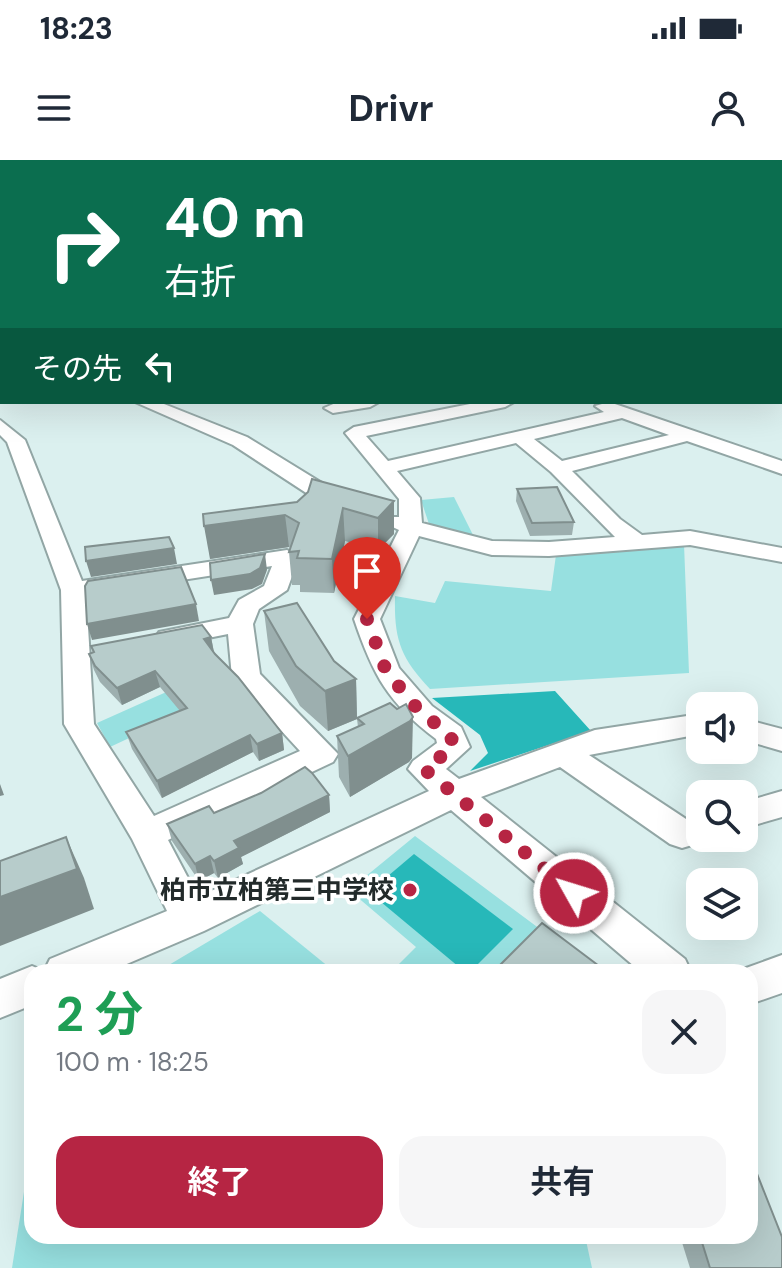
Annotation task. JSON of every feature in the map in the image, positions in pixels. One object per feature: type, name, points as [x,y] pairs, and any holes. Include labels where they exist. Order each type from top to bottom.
[{"type":"street","points":[[149,404],[240,441],[321,494],[411,529],[492,548],[549,549],[634,540],[707,540],[782,555]]},
{"type":"street","points":[[333,408],[358,404]]},
{"type":"street","points":[[436,404],[450,414]]},
{"type":"street","points":[[496,404],[354,433],[409,498],[411,529],[367,619],[386,671],[421,713],[450,734],[454,747],[424,769],[661,964]]},
{"type":"street","points":[[600,404],[782,468]]},
{"type":"street","points":[[384,468],[621,413]]},
{"type":"street","points":[[0,425],[16,440],[73,590],[79,654],[79,724],[147,834],[190,919]]},
{"type":"street","points":[[558,468],[686,436]]},
{"type":"street","points":[[520,437],[558,468],[612,524],[634,540]]},
{"type":"street","points":[[73,590],[287,557],[275,590],[248,605],[240,624],[246,677],[322,754],[147,834]]},
{"type":"street","points":[[137,643],[240,624]]},
{"type":"street","points":[[79,654],[108,649]]},
{"type":"street","points":[[83,964],[190,919],[452,795],[595,741],[686,726]]},
{"type":"street","points":[[758,733],[782,740]]},
{"type":"street","points":[[563,753],[682,834],[686,833]]},
{"type":"street","points":[[758,811],[782,804]]},
{"type":"street","points":[[758,982],[782,974]]},
{"type":"street","points":[[0,999],[24,988]]},
{"type":"shaded area","points":[[454,497],[474,537],[429,524],[421,500]]},
{"type":"shaded area","points":[[684,544],[689,673],[430,689],[401,647],[395,596],[435,603],[445,581],[551,591],[556,555]]},
{"type":"shaded area","points":[[182,685],[238,687],[110,747],[97,723]]},
{"type":"shaded area","points":[[555,691],[591,731],[470,771],[488,753],[480,735],[432,698]]},
{"type":"shaded area","points":[[415,836],[544,932],[514,964],[399,964],[416,947],[349,890]]},
{"type":"shaded area","points":[[414,854],[513,929],[478,964],[455,964],[369,892]]},
{"type":"shaded area","points":[[260,911],[325,964],[171,964]]},
{"type":"shaded area","points":[[24,1192],[24,1244],[587,1244],[592,1268],[12,1268]]},
{"type":"building","points":[[312,479],[394,501],[378,518],[343,508],[332,559],[297,558],[299,551],[289,552],[299,523],[285,515],[204,526],[203,514],[297,502],[308,492]]},
{"type":"building","points":[[557,487],[574,522],[532,523],[517,489]]},
{"type":"building","points":[[169,537],[174,548],[86,561],[85,547]]},
{"type":"building","points":[[265,554],[260,568],[250,574],[211,580],[210,563]]},
{"type":"building","points":[[181,567],[196,604],[87,624],[85,586],[88,581]]},
{"type":"building","points":[[297,603],[334,661],[356,679],[325,691],[296,666],[264,611]]},
{"type":"building","points":[[202,625],[211,637],[204,639],[215,654],[238,677],[282,733],[257,744],[250,735],[157,781],[126,732],[187,708],[155,671],[117,688],[95,666],[89,654],[94,652],[91,646]]},
{"type":"building","points":[[390,703],[397,709],[406,704],[413,717],[348,756],[337,736],[364,724],[357,718]]},
{"type":"building","points":[[305,767],[329,795],[234,841],[239,848],[214,861],[210,856],[195,864],[167,824],[209,806],[214,813],[261,793]]},
{"type":"building","points":[[66,837],[77,869],[0,897],[0,861]]},
{"type":"building","points":[[542,923],[596,964],[501,964]]},
{"type":"building","points":[[758,1176],[782,1237],[782,1268],[710,1268],[702,1244],[758,1244]]},
{"type":"place","name":"柏市立柏第三中学校","points":[[410,890]]},
{"type":"route","points":[[367,619],[386,671],[421,713],[450,734],[454,747],[424,769],[574,893]]}]
